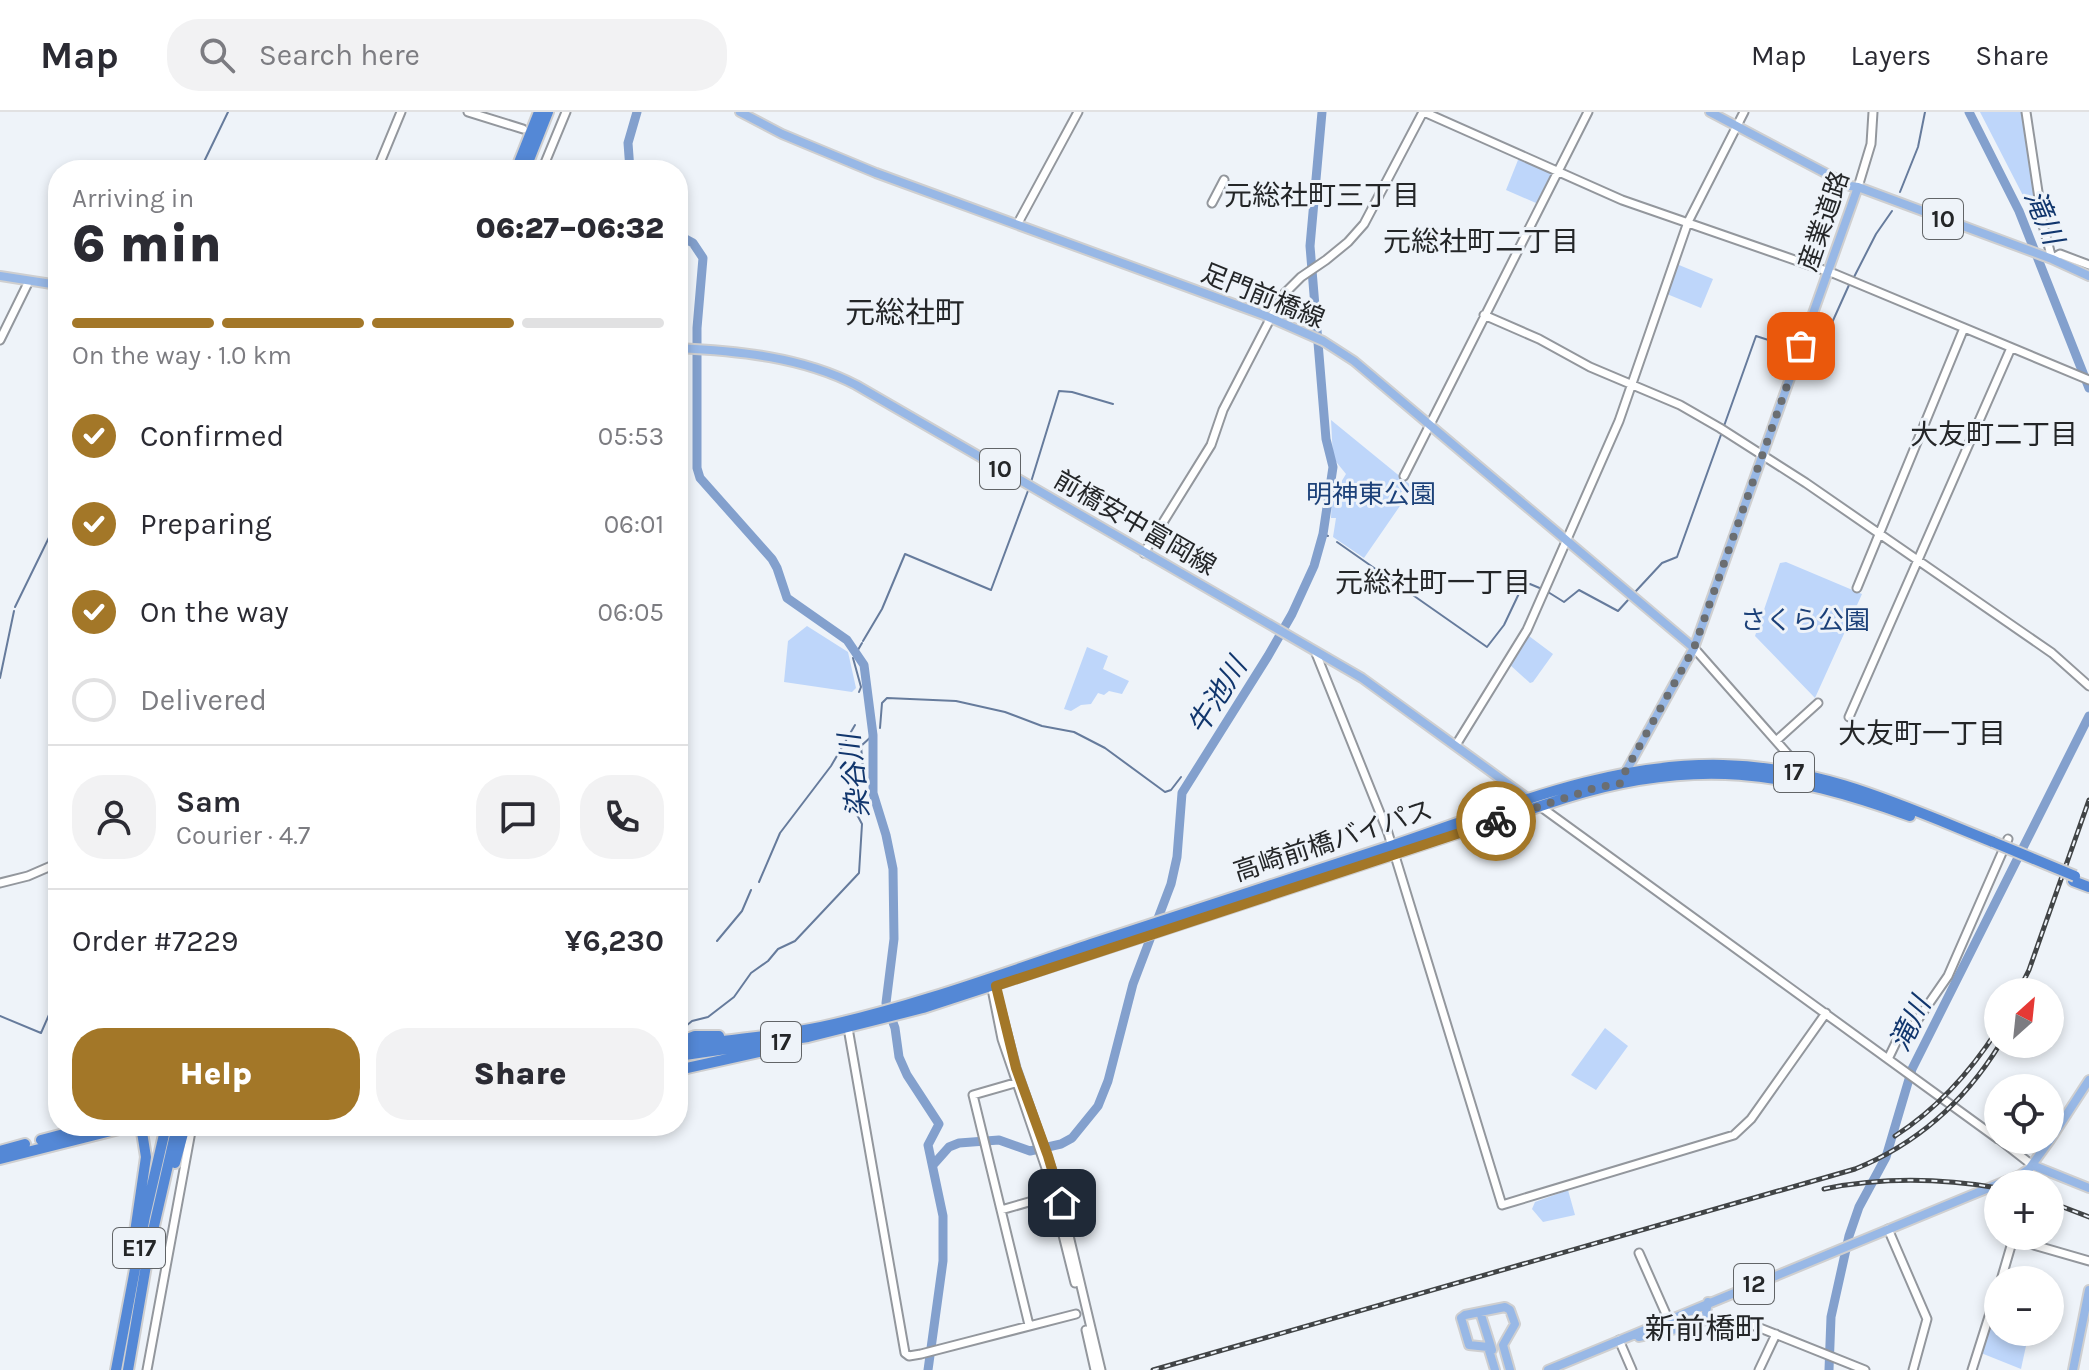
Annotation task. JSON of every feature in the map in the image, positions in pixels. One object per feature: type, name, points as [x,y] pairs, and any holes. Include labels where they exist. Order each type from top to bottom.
[{"type":"highway","points":[[520,160],[539,112]]},
{"type":"highway","points":[[529,160],[548,112]]},
{"type":"highway","name":"高崎前橋バイパス","points":[[688,1055],[773,1044],[848,1028],[993,984],[1393,850],[1530,800],[1689,765],[1722,765],[1806,774],[1862,790],[2089,887]]},
{"type":"highway","name":"高崎前橋バイパス","points":[[1393,850],[1541,807],[1623,778],[1713,773],[1766,776],[1812,784],[1991,845]]},
{"type":"highway","name":"高崎前橋バイパス","points":[[2074,878],[2089,881]]},
{"type":"highway","name":"高崎前橋バイパス","points":[[688,1043],[752,1039],[888,1014]]},
{"type":"highway","points":[[688,1065],[790,1045],[808,1037]]},
{"type":"highway","points":[[688,1065],[755,1051],[773,1044]]},
{"type":"highway","points":[[0,1151],[56,1136]]},
{"type":"highway","points":[[0,1159],[82,1136]]},
{"type":"highway","points":[[119,1355],[122,1310],[145,1169],[144,1136]]},
{"type":"highway","name":"E17","points":[[116,1370],[145,1216],[168,1136]]},
{"type":"highway","name":"E17","points":[[128,1370],[169,1136]]},
{"type":"highway","points":[[149,1248],[164,1208],[182,1136]]},
{"type":"main road","name":"足門前橋線","points":[[740,112],[771,129],[851,163],[1271,318],[1323,341],[1354,361],[1694,648]]},
{"type":"main road","points":[[1710,112],[1858,187]]},
{"type":"main road","points":[[1719,112],[1738,124]]},
{"type":"main road","name":"10","points":[[1858,187],[2089,270]]},
{"type":"main road","name":"産業道路","points":[[1623,778],[1694,648],[1858,187]]},
{"type":"main road","points":[[0,276],[48,284]]},
{"type":"main road","name":"前橋安中富岡線","points":[[688,349],[790,361],[842,378],[1315,651]]},
{"type":"main road","name":"10","points":[[1315,651],[1362,678],[1541,807]]},
{"type":"main road","points":[[2064,1118],[2089,1080]]},
{"type":"main road","points":[[2040,1154],[2032,1165],[2089,1188]]},
{"type":"main road","name":"12","points":[[1548,1370],[2014,1177],[2032,1165]]},
{"type":"main road","points":[[2073,1370],[2089,1290]]},
{"type":"main road","points":[[1622,1338],[1635,1338],[1708,1320],[1708,1302]]},
{"type":"main road","points":[[1496,1370],[1488,1347],[1469,1345],[1463,1316],[1505,1307],[1511,1311],[1515,1325],[1503,1345],[1510,1370]]},
{"type":"main road","points":[[1480,1312],[1496,1370]]},
{"type":"street","points":[[381,160],[401,112]]},
{"type":"street","points":[[468,112],[523,129]]},
{"type":"street","points":[[545,160],[550,140],[566,112]]},
{"type":"street","points":[[1018,223],[1078,112]]},
{"type":"street","points":[[1144,553],[1211,445],[1223,410],[1287,290],[1348,242],[1364,224],[1424,112],[1622,200],[1828,272],[2089,380]]},
{"type":"street","points":[[1404,476],[1588,112]]},
{"type":"street","points":[[1456,745],[1527,630],[1618,425],[1688,222],[1744,112]]},
{"type":"street","name":"産業道路","points":[[1858,187],[1871,144],[1873,112]]},
{"type":"street","points":[[2026,112],[2049,258]]},
{"type":"street","points":[[1212,203],[1224,180]]},
{"type":"street","points":[[0,340],[29,281]]},
{"type":"street","points":[[1484,315],[1680,405],[1763,455],[2052,653],[2089,686]]},
{"type":"street","points":[[1857,588],[1964,328]]},
{"type":"street","points":[[1849,717],[2011,348]]},
{"type":"street","points":[[1694,648],[1812,784]]},
{"type":"street","points":[[1315,651],[1393,850],[1503,1205],[1734,1135],[1751,1119],[1826,1013]]},
{"type":"street","points":[[1777,740],[1818,703]]},
{"type":"street","points":[[1541,807],[1984,1128]]},
{"type":"street","points":[[1888,1059],[1901,1032],[1912,1028],[1948,976],[2008,839]]},
{"type":"street","points":[[0,883],[48,867]]},
{"type":"street","points":[[993,984],[1018,1082],[1057,1194],[1098,1370]]},
{"type":"street","points":[[848,1028],[905,1353],[909,1356],[921,1354],[1076,1314]]},
{"type":"street","points":[[1018,1082],[973,1095],[1029,1325]]},
{"type":"street","points":[[147,1370],[190,1136]]},
{"type":"street","points":[[2018,1154],[2032,1165]]},
{"type":"street","points":[[1001,1210],[1057,1194]]},
{"type":"street","points":[[1888,1229],[1927,1319],[1913,1370]]},
{"type":"street","points":[[2005,1266],[2013,1239],[2089,1261]]},
{"type":"street","points":[[1639,1253],[1667,1320],[1672,1324],[1708,1320],[1742,1323],[1865,1370]]},
{"type":"street","points":[[1972,1370],[1984,1332]]},
{"type":"street","points":[[1759,1370],[1776,1334]]},
{"type":"street","points":[[1622,1338],[1632,1370]]},
{"type":"green space","points":[[1980,112],[2021,112],[2037,213],[2032,213]]},
{"type":"green space","points":[[1521,159],[1552,173],[1536,203],[1506,190]]},
{"type":"green space","points":[[1679,265],[1713,279],[1701,308],[1667,294]]},
{"type":"green space","name":"明神東公園","points":[[1331,420],[1413,487],[1364,558],[1333,537],[1336,518],[1331,518],[1332,497],[1346,474],[1333,458]]},
{"type":"green space","name":"さくら公園","points":[[1786,562],[1862,594],[1815,698],[1755,636],[1780,563]]},
{"type":"green space","points":[[807,626],[848,652],[856,688],[852,692],[784,682],[788,641]]},
{"type":"green space","points":[[1529,636],[1553,654],[1530,683],[1509,664]]},
{"type":"green space","points":[[1087,647],[1108,656],[1103,669],[1129,681],[1122,694],[1109,691],[1104,695],[1098,693],[1091,704],[1071,711],[1064,709]]},
{"type":"green space","points":[[1605,1028],[1628,1046],[1596,1090],[1571,1075]]},
{"type":"green space","points":[[1568,1190],[1575,1215],[1543,1222],[1532,1209],[1535,1202]]},
{"type":"green space","points":[[1984,1344],[2026,1346],[2021,1369],[1981,1353]]},
{"type":"waterway","points":[[205,160],[228,112]]},
{"type":"waterway","name":"染谷川","points":[[629,160],[628,143],[637,112]]},
{"type":"waterway","name":"牛池川","points":[[933,1165],[949,1147],[959,1143],[999,1140],[1030,1151],[1061,1144],[1072,1138],[1098,1106],[1108,1081],[1133,984],[1171,884],[1177,857],[1182,793],[1268,656],[1314,566],[1323,534],[1333,467],[1326,439],[1310,246],[1322,112]]},
{"type":"waterway","points":[[1900,192],[1918,147],[1925,112]]},
{"type":"waterway","name":"滝川","points":[[1969,112],[2019,211],[2089,388]]},
{"type":"waterway","points":[[1853,279],[1876,234],[1892,211]]},
{"type":"waterway","name":"染谷川","points":[[688,240],[703,258],[697,328],[697,468],[700,478],[772,559],[787,598],[847,640],[864,665],[873,735],[873,793],[893,869],[894,939],[886,1003],[895,1028],[899,1057],[939,1124],[928,1145],[943,1216],[943,1261],[928,1370]]},
{"type":"waterway","points":[[1802,352],[1817,356],[1849,285]]},
{"type":"waterway","points":[[1724,426],[1756,336],[1796,349]]},
{"type":"waterway","points":[[1031,482],[1059,391],[1113,404]]},
{"type":"waterway","points":[[1636,591],[1662,563],[1677,557],[1722,432]]},
{"type":"waterway","points":[[863,641],[882,609],[905,554],[991,590],[1029,488]]},
{"type":"waterway","name":"牛池川","points":[[1323,534],[1328,536]]},
{"type":"waterway","points":[[15,607],[48,539]]},
{"type":"waterway","points":[[1337,542],[1487,647],[1504,625],[1523,585],[1530,584],[1542,589]]},
{"type":"waterway","points":[[1548,592],[1564,602],[1579,590],[1618,611],[1628,600]]},
{"type":"waterway","points":[[0,678],[14,611]]},
{"type":"waterway","points":[[855,655],[862,643]]},
{"type":"waterway","points":[[853,658],[861,687],[859,692]]},
{"type":"waterway","points":[[880,728],[882,703],[887,698],[956,701],[1074,732],[1105,748],[1165,792],[1171,790],[1181,777]]},
{"type":"waterway","name":"滝川","points":[[1829,1370],[1831,1317],[1849,1236],[1859,1207],[1886,1157],[1912,1069],[2089,716]]},
{"type":"waterway","points":[[759,882],[780,833],[831,766],[855,725]]},
{"type":"waterway","points":[[688,1024],[708,1017],[734,997],[751,973],[778,949],[795,941],[859,873],[862,824],[849,800],[864,780],[861,746],[873,735]]},
{"type":"waterway","points":[[717,941],[742,911],[751,890]]},
{"type":"waterway","points":[[0,1016],[41,1033],[48,1017]]},
{"type":"railway","points":[[2025,978],[2089,800]]},
{"type":"railway","points":[[1895,1136],[1925,1114],[1952,1088],[1984,1049]]},
{"type":"railway","points":[[1153,1370],[1855,1169],[1899,1147],[1938,1118],[1991,1058]]},
{"type":"railway","points":[[1824,1189],[1867,1182],[1911,1180],[1984,1186]]},
{"type":"railway","points":[[2064,1207],[2089,1217]]},
{"type":"way so far","points":[[1496,821],[1595,788],[1622,783],[1625,772],[1694,648],[1801,346]]},
{"type":"district","name":"元総社町三丁目","points":[[1322,195]]},
{"type":"district","name":"元総社町二丁目","points":[[1481,241]]},
{"type":"district","name":"元総社町","points":[[905,313]]},
{"type":"district","name":"大友町二丁目","points":[[1994,434]]},
{"type":"district","name":"元総社町一丁目","points":[[1433,582]]},
{"type":"district","name":"大友町一丁目","points":[[1922,733]]},
{"type":"district","name":"新前橋町","points":[[1705,1329]]},
{"type":"route","points":[[1062,1203],[1016,1068],[996,986],[1496,821]]}]
